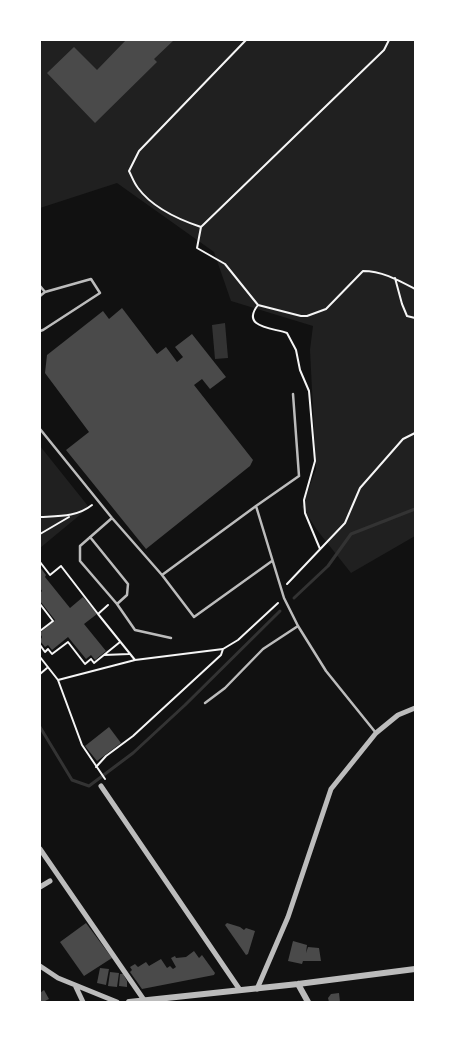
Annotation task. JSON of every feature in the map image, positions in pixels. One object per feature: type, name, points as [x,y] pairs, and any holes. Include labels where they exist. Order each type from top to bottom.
[{"type":"street","points":[[257,988],[288,917],[331,789],[376,733],[398,716],[415,708]]},
{"type":"street","points":[[101,786],[240,990]]},
{"type":"street","points":[[40,849],[144,1000]]},
{"type":"street","points":[[40,887],[50,881]]},
{"type":"street","points":[[40,966],[58,978],[117,1002]]},
{"type":"street","points":[[129,1002],[415,969]]},
{"type":"street","points":[[298,984],[308,1002]]},
{"type":"street","points":[[75,985],[83,1002]]},
{"type":"lane","points":[[40,296],[45,292],[91,279],[100,293],[40,331]]},
{"type":"lane","points":[[40,286],[45,292]]},
{"type":"lane","points":[[162,575],[299,476],[293,394]]},
{"type":"lane","points":[[40,430],[97,501],[162,575],[194,617],[272,561]]},
{"type":"lane","points":[[256,506],[282,593],[298,626],[326,671],[376,733]]},
{"type":"lane","points":[[112,518],[80,546],[80,562],[114,600],[135,630],[171,638]]},
{"type":"lane","points":[[90,537],[128,584],[127,595],[117,604]]},
{"type":"lane","points":[[205,703],[225,688],[263,649],[298,626]]},
{"type":"path","points":[[201,227],[179,219],[149,199],[138,189],[128,171],[139,151],[246,40]]},
{"type":"path","points":[[389,40],[384,50],[201,227],[197,248],[225,264],[258,305],[300,316],[307,316],[326,309],[363,270],[395,278],[415,289]]},
{"type":"path","points":[[395,278],[407,316],[415,318]]},
{"type":"path","points":[[254,314],[258,305]]},
{"type":"path","points":[[282,593],[285,587],[345,523],[360,488],[403,439],[415,433]]},
{"type":"path","points":[[40,534],[71,515],[86,510],[97,501]]},
{"type":"path","points":[[40,517],[71,515]]},
{"type":"path","points":[[40,562],[50,574],[61,566],[135,660]]},
{"type":"path","points":[[58,680],[135,660],[223,649],[238,640],[284,598]]},
{"type":"path","points":[[98,614],[114,600]]},
{"type":"path","points":[[40,604],[53,621],[40,631]]},
{"type":"path","points":[[40,645],[45,652],[48,649],[52,654],[68,642],[85,664],[92,659],[94,662],[120,642]]},
{"type":"path","points":[[96,767],[106,756],[133,736],[221,655],[223,649]]},
{"type":"path","points":[[104,654],[130,654]]},
{"type":"path","points":[[40,657],[58,680],[82,745],[108,782]]},
{"type":"path","points":[[40,674],[48,668]]},
{"type":"shaded area","points":[[43,40],[415,40],[415,536],[351,573],[317,530],[302,507],[316,469],[310,350],[313,326],[231,301],[214,252],[117,183],[40,208],[40,43]]},
{"type":"shaded area","points":[[225,323],[228,358],[215,359],[212,325]]},
{"type":"shaded area","points":[[40,446],[88,506],[40,548]]},
{"type":"building","points":[[126,40],[174,40],[154,59],[157,62],[95,123],[47,73],[74,47],[97,70]]},
{"type":"building","points":[[122,308],[157,354],[166,347],[177,362],[183,357],[175,347],[192,334],[226,377],[210,389],[202,379],[194,385],[253,460],[250,466],[146,549],[66,450],[89,432],[45,373],[47,355],[103,311],[109,319]]},
{"type":"building","points":[[40,567],[46,575],[45,577],[70,608],[83,597],[97,614],[84,624],[106,651],[95,660],[91,655],[86,659],[68,637],[52,650],[48,645],[45,647],[40,641],[42,637],[40,633],[55,620],[40,601],[40,593],[42,591],[40,588]]},
{"type":"building","points":[[109,727],[121,743],[97,761],[85,746]]},
{"type":"building","points":[[86,923],[112,958],[84,976],[60,942]]},
{"type":"building","points":[[227,923],[244,930],[246,928],[255,931],[248,954],[246,955],[225,925]]},
{"type":"building","points":[[293,941],[307,945],[306,953],[308,947],[319,948],[321,961],[303,961],[302,964],[288,961]]},
{"type":"building","points":[[194,951],[199,958],[202,955],[215,973],[214,975],[142,989],[130,972],[132,970],[130,967],[135,964],[138,967],[146,962],[149,966],[161,959],[167,968],[170,966],[173,969],[176,967],[171,958],[175,956],[176,958],[186,957]]},
{"type":"building","points":[[100,968],[109,969],[106,985],[97,983]]},
{"type":"building","points":[[110,972],[119,973],[117,987],[108,986]]},
{"type":"building","points":[[120,974],[123,974],[127,981],[127,987],[119,986]]},
{"type":"building","points":[[44,990],[49,999],[40,1002],[40,993]]},
{"type":"building","points":[[339,993],[340,1002],[329,1002],[328,998],[331,994]]},
{"type":"waterway","points":[[294,598],[328,566],[351,534],[415,509]]},
{"type":"waterway","points":[[40,727],[72,780],[89,786],[133,753],[185,705],[280,611]]}]
